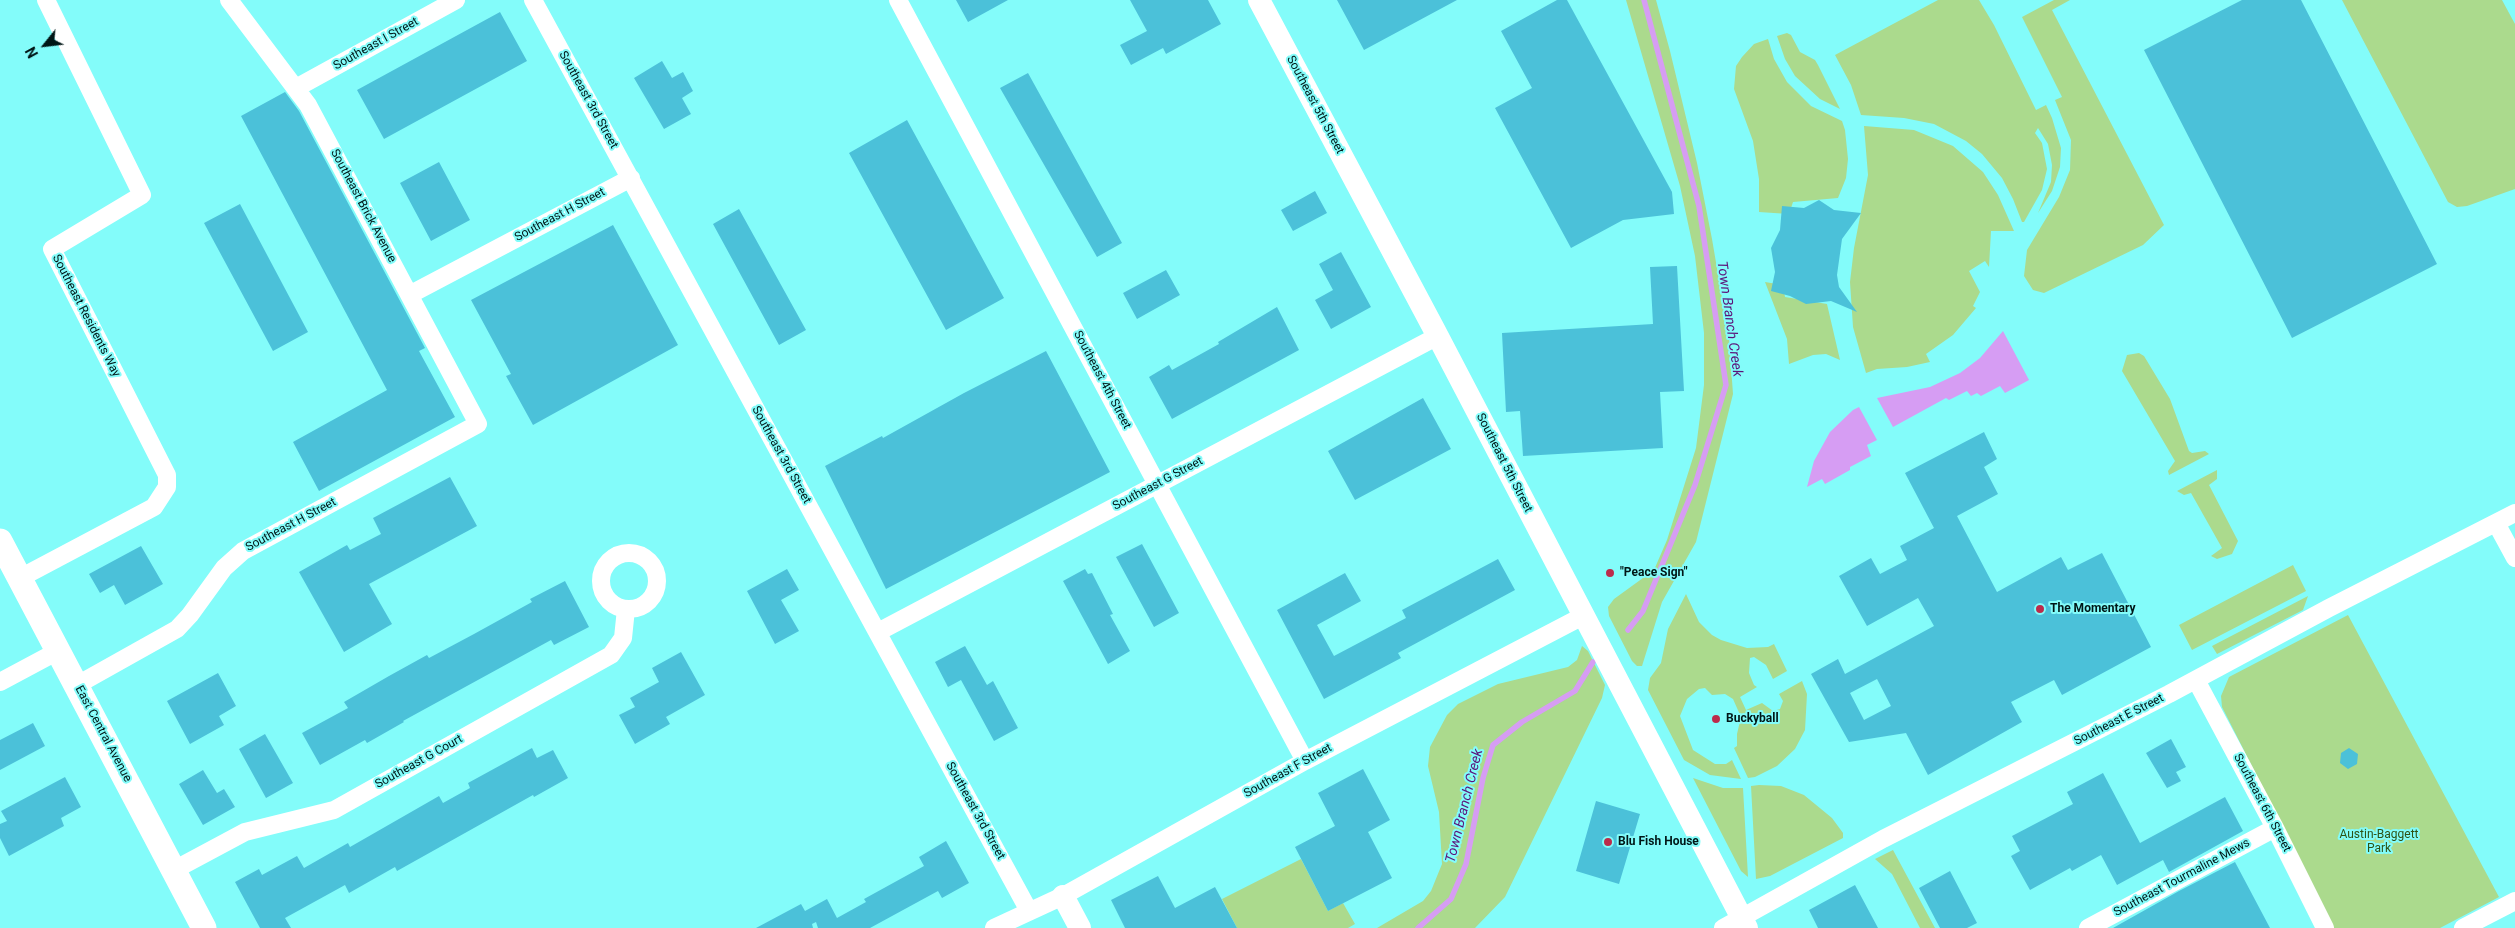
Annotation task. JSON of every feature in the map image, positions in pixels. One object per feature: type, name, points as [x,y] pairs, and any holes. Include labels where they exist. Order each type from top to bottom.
[{"type":"main road","name":"East Central Avenue","points":[[0,541],[204,928]]},
{"type":"street","name":"Southeast Residents Way","points":[[20,578],[154,507],[167,487],[167,475],[52,249],[142,195],[46,0]]},
{"type":"street","name":"Southeast Brick Avenue","points":[[229,0],[308,105],[411,294],[478,424]]},
{"type":"street","name":"Southeast I Street","points":[[296,88],[456,0]]},
{"type":"street","name":"Southeast 3rd Street","points":[[533,0],[1029,911]]},
{"type":"street","name":"Southeast 4th Street","points":[[898,0],[1305,761]]},
{"type":"street","name":"Southeast 5th Street","points":[[1259,0],[1438,336],[1583,616],[1737,925]]},
{"type":"street","name":"Southeast H Street","points":[[411,294],[631,178]]},
{"type":"street","name":"Southeast G Street","points":[[878,632],[1438,336]]},
{"type":"street","name":"Southeast H Street","points":[[76,685],[177,629],[190,615],[224,568],[242,551],[478,424]]},
{"type":"street","name":"Southeast E Street","points":[[1737,925],[1883,839],[2196,680],[2329,608],[2515,513]]},
{"type":"street","points":[[2496,523],[2515,558]]},
{"type":"street","name":"Southeast G Court","points":[[174,870],[245,832],[334,810],[611,654],[623,638],[626,609]]},
{"type":"street","name":"Southeast F Street","points":[[994,928],[1063,896],[1305,761],[1583,616]]},
{"type":"street","points":[[0,682],[58,651]]},
{"type":"street","name":"Southeast 6th Street","points":[[2196,680],[2275,828],[2325,928]]},
{"type":"street","name":"Southeast Tourmaline Mews","points":[[2088,928],[2275,828]]},
{"type":"street","points":[[1063,896],[1080,928]]},
{"type":"street","points":[[2463,928],[2515,901]]},
{"type":"green space","points":[[1626,0],[1656,0],[1670,51],[1697,163],[1712,239],[1729,339],[1733,394],[1696,542],[1662,602],[1642,666],[1637,666],[1632,661],[1609,616],[1608,607],[1614,599],[1654,570],[1667,540],[1696,448],[1704,385],[1704,333],[1695,256],[1680,186]]},
{"type":"green space","points":[[1938,0],[1979,0],[1994,25],[2036,110],[2046,105],[2052,118],[2061,148],[2060,167],[2052,191],[2038,213],[2051,182],[2052,165],[2048,144],[2038,128],[2035,133],[2042,143],[2047,169],[2042,190],[2024,222],[2022,222],[2002,178],[1982,154],[1966,141],[1934,124],[1904,118],[1861,115],[1851,85],[1835,55]]},
{"type":"green space","points":[[2054,0],[2070,0],[2052,10],[2164,225],[2143,245],[2044,293],[2033,290],[2024,276],[2027,250],[2059,197],[2070,170],[2071,140],[2055,100],[2062,97],[2022,17]]},
{"type":"green space","points":[[2342,0],[2502,0],[2515,24],[2515,189],[2467,206],[2457,207],[2448,202]]},
{"type":"green space","points":[[1787,33],[1791,35],[1800,52],[1815,60],[1840,109],[1820,99],[1795,76],[1785,59],[1777,36]]},
{"type":"green space","points":[[1768,39],[1774,59],[1787,82],[1811,106],[1842,121],[1845,130],[1848,159],[1846,178],[1838,198],[1793,202],[1789,214],[1759,212],[1759,179],[1753,141],[1734,89],[1736,66],[1742,57],[1754,44]]},
{"type":"green space","points":[[1864,126],[1914,130],[1953,146],[1983,172],[1998,195],[2014,231],[1991,231],[1989,267],[1985,261],[1969,271],[1980,292],[1973,306],[1976,308],[1953,335],[1926,354],[1930,362],[1907,367],[1877,369],[1866,373],[1853,327],[1850,282],[1854,248],[1868,175]]},
{"type":"green space","points":[[1765,282],[1783,285],[1785,297],[1827,304],[1840,360],[1826,354],[1813,355],[1789,364],[1787,339]]},
{"type":"green space","points":[[2139,353],[2144,356],[2170,399],[2189,451],[2192,453],[2205,451],[2209,454],[2169,475],[2168,471],[2175,461],[2122,371],[2127,355]]},
{"type":"green space","points":[[2217,470],[2217,479],[2209,485],[2238,541],[2232,554],[2217,559],[2211,556],[2222,548],[2191,493],[2184,495],[2177,491]]},
{"type":"green space","points":[[2293,565],[2306,591],[2192,650],[2179,625]]},
{"type":"green space","points":[[1686,594],[1699,622],[1712,635],[1721,640],[1747,648],[1768,647],[1774,644],[1787,671],[1773,679],[1766,665],[1754,657],[1750,658],[1749,673],[1754,685],[1757,687],[1740,697],[1746,710],[1762,703],[1773,711],[1780,709],[1783,701],[1779,694],[1802,681],[1807,694],[1805,730],[1795,749],[1777,766],[1755,777],[1748,778],[1734,748],[1737,746],[1737,734],[1741,717],[1733,699],[1725,694],[1712,695],[1705,688],[1699,689],[1687,699],[1680,716],[1693,750],[1715,764],[1726,764],[1732,760],[1741,779],[1710,775],[1684,760],[1648,690],[1650,678],[1661,663],[1668,629]]},
{"type":"green space","points":[[2308,596],[2303,610],[2217,654],[2212,646]]},
{"type":"green space","name":"Austin-Baggett Park","points":[[2348,615],[2499,897],[2440,928],[2334,928],[2222,707],[2221,696],[2229,677]]},
{"type":"green space","points":[[1582,646],[1588,651],[1605,685],[1602,698],[1505,897],[1475,928],[1377,928],[1423,901],[1431,891],[1442,864],[1439,812],[1428,766],[1430,747],[1447,715],[1458,704],[1498,684],[1568,667],[1577,660]]},
{"type":"green space","points":[[1693,778],[1723,788],[1743,788],[1748,877],[1741,871]]},
{"type":"green space","points":[[1751,786],[1781,786],[1804,795],[1832,818],[1843,833],[1843,838],[1770,876],[1756,879]]},
{"type":"green space","points":[[1893,850],[1935,928],[1920,928],[1892,874],[1875,859]]},
{"type":"green space","points":[[1301,859],[1328,911],[1343,903],[1355,924],[1348,928],[1237,928],[1222,899]]},
{"type":"shaded area","points":[[2003,331],[2029,380],[2005,393],[2000,386],[1981,396],[1977,393],[1971,396],[1967,391],[1949,400],[1946,398],[1893,427],[1877,398],[1930,387],[1960,373],[1980,358]]},
{"type":"shaded area","points":[[1859,407],[1877,440],[1867,445],[1871,456],[1850,467],[1850,470],[1825,484],[1822,479],[1807,487],[1814,461],[1830,432],[1853,410]]},
{"type":"building","points":[[956,0],[1008,0],[968,22]]},
{"type":"building","points":[[1130,0],[1208,0],[1221,24],[1166,54],[1163,48],[1131,65],[1120,45],[1147,31]]},
{"type":"building","points":[[1337,0],[1457,0],[1364,50]]},
{"type":"building","points":[[1557,0],[1567,0],[1672,192],[1674,214],[1623,220],[1571,248],[1495,108],[1532,88],[1501,31]]},
{"type":"building","points":[[2242,0],[2301,0],[2437,264],[2292,338],[2144,50]]},
{"type":"building","points":[[500,12],[527,61],[384,139],[357,90]]},
{"type":"building","points":[[662,61],[672,78],[683,72],[693,91],[682,98],[691,114],[664,129],[634,78]]},
{"type":"building","points":[[1028,73],[1122,243],[1097,257],[1000,88]]},
{"type":"building","points":[[285,92],[299,111],[425,348],[419,351],[455,417],[319,491],[293,442],[387,390],[241,116]]},
{"type":"building","points":[[907,120],[1004,298],[946,330],[849,153]]},
{"type":"building","points":[[439,162],[470,220],[431,241],[400,183]]},
{"type":"building","points":[[1315,191],[1327,213],[1293,231],[1281,210]]},
{"type":"building","points":[[1819,200],[1834,210],[1861,213],[1842,239],[1837,275],[1839,287],[1857,312],[1831,301],[1806,304],[1790,296],[1771,291],[1775,272],[1771,248],[1780,230],[1782,206],[1804,208]]},
{"type":"building","points":[[240,204],[308,332],[273,351],[204,223]]},
{"type":"building","points":[[739,209],[806,330],[779,345],[713,224]]},
{"type":"building","points":[[613,225],[678,345],[533,425],[506,376],[511,374],[471,300]]},
{"type":"building","points":[[1341,252],[1371,307],[1331,329],[1315,300],[1333,290],[1319,264]]},
{"type":"building","points":[[1677,266],[1684,391],[1660,392],[1663,448],[1523,456],[1520,411],[1506,412],[1502,333],[1653,324],[1650,267]]},
{"type":"building","points":[[1166,270],[1180,295],[1137,319],[1123,293]]},
{"type":"building","points":[[1277,307],[1299,350],[1172,419],[1149,377],[1169,365],[1172,370],[1219,344],[1218,342]]},
{"type":"building","points":[[1046,351],[1110,472],[886,589],[825,466],[882,436],[883,438],[964,393]]},
{"type":"building","points":[[1423,398],[1451,449],[1355,500],[1328,451]]},
{"type":"building","name":"The Momentary","points":[[1984,432],[1997,459],[1984,467],[1998,494],[1957,516],[1997,592],[2061,557],[2068,570],[2102,553],[2151,647],[2062,695],[2054,680],[2011,702],[2022,722],[1928,775],[1906,733],[1849,742],[1811,674],[1838,659],[1845,674],[1934,626],[1918,598],[1867,626],[1839,576],[1871,558],[1880,574],[1907,560],[1900,546],[1934,528],[1905,473]],"holes":[[[1877,679],[1891,706],[1864,720],[1850,693]]]},
{"type":"building","points":[[450,477],[477,526],[369,584],[392,624],[344,652],[299,572],[347,545],[350,550],[381,534],[373,518]]},
{"type":"building","points":[[1142,544],[1179,613],[1154,627],[1116,557]]},
{"type":"building","points":[[141,546],[163,584],[125,605],[114,585],[100,593],[89,574]]},
{"type":"building","points":[[1498,559],[1515,590],[1398,653],[1401,658],[1324,699],[1277,610],[1345,573],[1361,601],[1317,625],[1334,656],[1406,618],[1402,610]]},
{"type":"building","points":[[787,569],[799,590],[781,600],[799,631],[775,644],[747,591]]},
{"type":"building","points":[[1085,569],[1088,574],[1092,573],[1113,614],[1110,615],[1130,651],[1108,664],[1063,581]]},
{"type":"building","points":[[565,581],[589,627],[554,645],[551,640],[403,721],[367,743],[365,740],[320,765],[302,733],[348,708],[344,702],[427,655],[429,658],[474,634],[532,602],[530,599]]},
{"type":"building","points":[[965,646],[987,685],[993,681],[1018,728],[994,741],[961,680],[948,687],[935,662]]},
{"type":"building","points":[[681,652],[705,695],[666,717],[670,724],[635,744],[619,715],[635,707],[630,698],[659,682],[652,668]]},
{"type":"building","points":[[218,673],[236,706],[219,716],[224,725],[190,744],[167,701]]},
{"type":"building","points":[[33,723],[45,746],[0,770],[0,740]]},
{"type":"building","points":[[265,734],[293,783],[266,798],[239,749]]},
{"type":"building","points":[[2171,739],[2186,767],[2176,772],[2181,781],[2167,788],[2146,753]]},
{"type":"building","points":[[532,748],[537,758],[553,750],[568,778],[534,797],[533,795],[397,871],[395,867],[349,893],[345,885],[285,918],[291,928],[260,928],[235,882],[259,869],[262,875],[297,856],[304,868],[348,843],[350,847],[439,796],[443,803],[470,788],[468,783]]},
{"type":"building","points":[[2349,748],[2358,754],[2357,764],[2348,769],[2340,763],[2341,753]]},
{"type":"building","points":[[1363,769],[1390,820],[1368,832],[1392,878],[1328,911],[1295,847],[1335,826],[1318,793]]},
{"type":"building","points":[[203,770],[217,793],[224,789],[235,807],[203,825],[179,784]]},
{"type":"building","points":[[2103,773],[2140,843],[2225,797],[2243,831],[2169,872],[2163,860],[2117,885],[2101,855],[2072,871],[2070,868],[2030,890],[2011,856],[2020,851],[2012,836],[2073,804],[2067,792]]},
{"type":"building","points":[[65,777],[81,807],[61,818],[64,826],[9,856],[0,838],[0,824],[7,821],[1,811]]},
{"type":"building","name":"Blu Fish House","points":[[1596,801],[1640,814],[1619,884],[1576,871]]},
{"type":"building","points":[[946,841],[969,883],[942,898],[938,891],[870,928],[818,928],[816,922],[812,924],[813,928],[756,928],[801,904],[805,911],[827,899],[837,918],[866,902],[864,899],[924,866],[919,857]]},
{"type":"building","points":[[2235,862],[2270,928],[2113,928],[2179,891]]},
{"type":"building","points":[[1950,871],[1977,923],[1967,928],[1940,928],[1919,888]]},
{"type":"building","points":[[1158,876],[1175,908],[1215,887],[1237,928],[1125,928],[1111,900]]},
{"type":"building","points":[[1855,885],[1878,928],[1818,928],[1809,910]]},
{"type":"waterway","name":"Town Branch Creek","points":[[1628,630],[1643,611],[1695,485],[1726,385],[1699,206],[1644,0]]},
{"type":"waterway","name":"Town Branch Creek","points":[[1418,928],[1451,899],[1466,864],[1483,778],[1493,745],[1522,722],[1575,691],[1593,662]]},
{"type":"place","name":"\"Peace Sign\"","points":[[1610,573]]},
{"type":"place","name":"The Momentary","points":[[2040,609]]},
{"type":"place","name":"Buckyball","points":[[1716,719]]},
{"type":"place","name":"Blu Fish House","points":[[1608,842]]}]
